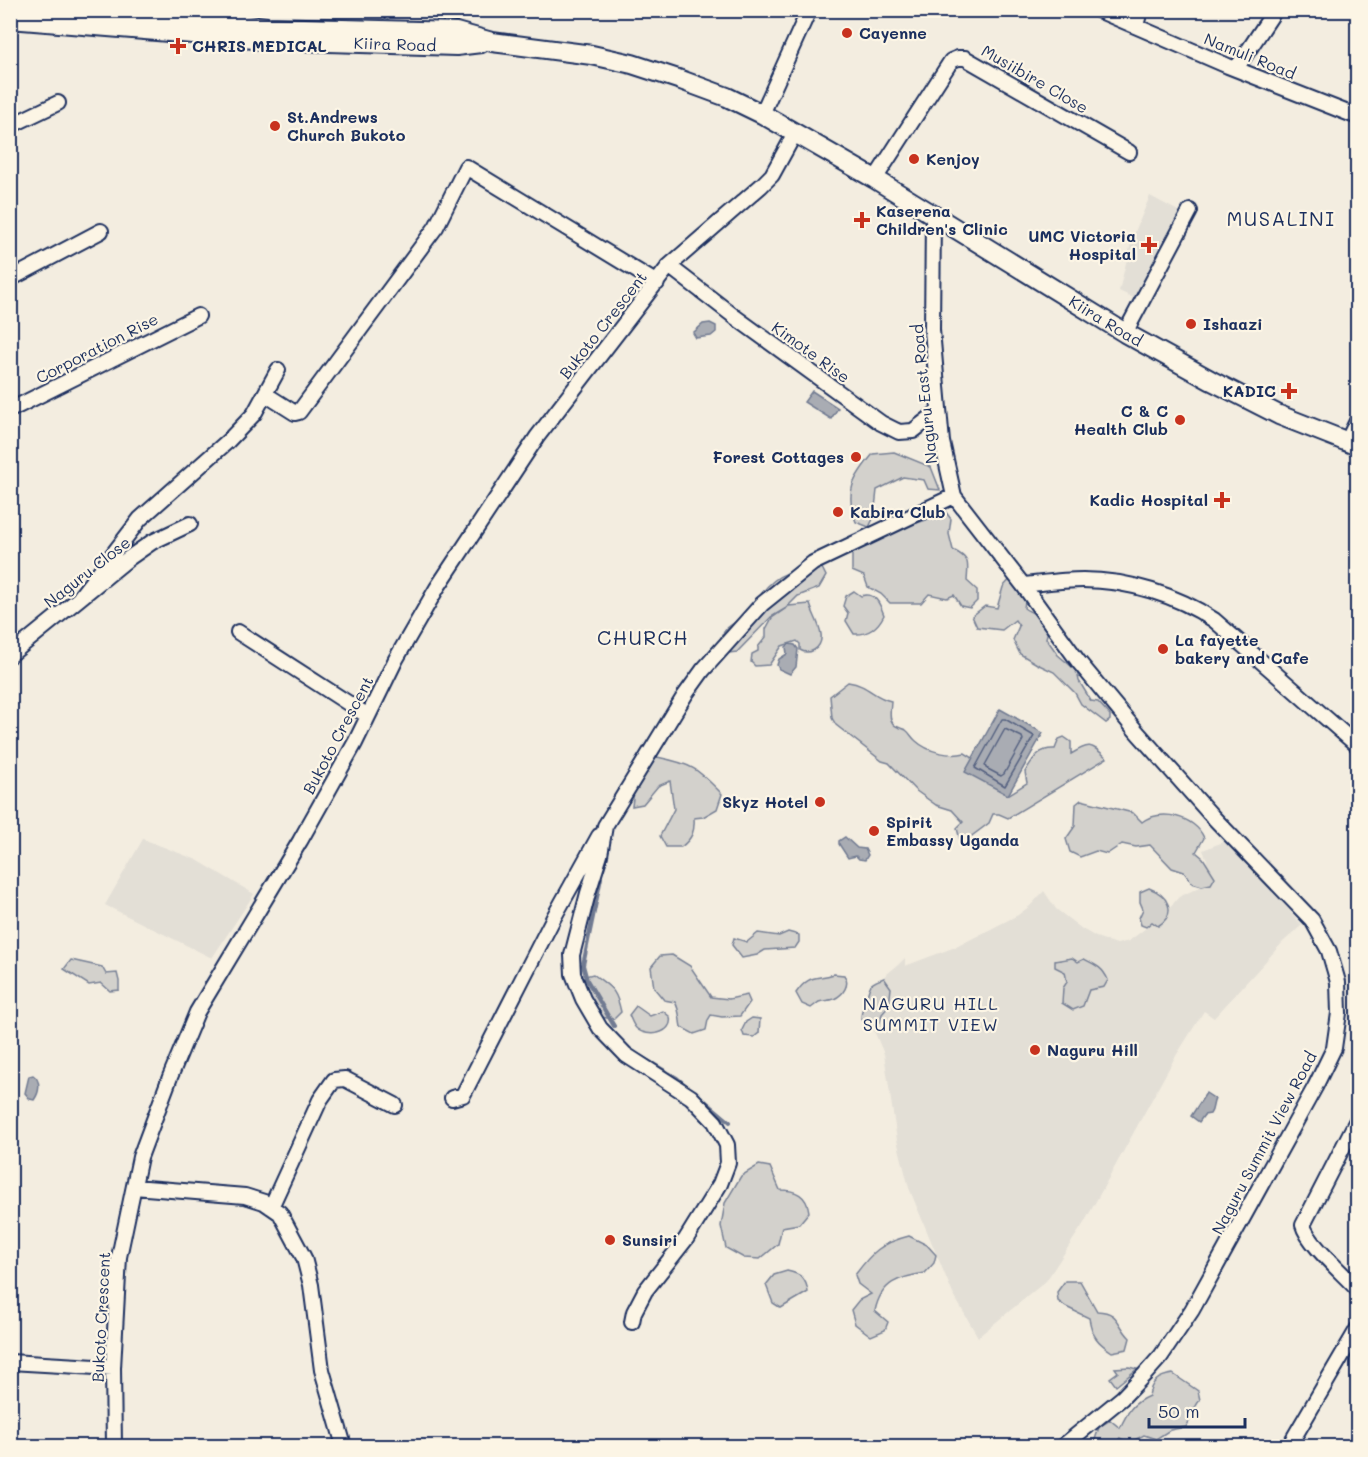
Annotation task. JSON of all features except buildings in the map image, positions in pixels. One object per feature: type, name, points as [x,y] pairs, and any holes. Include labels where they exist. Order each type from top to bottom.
[{"type":"main road","name":"Kiira Road","points":[[109,10],[267,26]]},
{"type":"main road","name":"Kiira Road","points":[[10,19],[456,32],[492,42],[592,55],[632,64],[727,97],[769,118],[871,177],[1125,333],[1253,402],[1303,426],[1352,444]]},
{"type":"street","points":[[769,118],[809,10]]},
{"type":"street","name":"Namuli Road","points":[[1098,10],[1236,69],[1358,117]]},
{"type":"street","points":[[1136,26],[1140,10]]},
{"type":"street","points":[[1236,69],[1275,10]]},
{"type":"street","name":"Musiibire Close","points":[[871,177],[951,61],[961,57],[1129,152]]},
{"type":"street","points":[[10,126],[58,103]]},
{"type":"street","name":"Bukoto Crescent","points":[[114,1446],[113,1368],[119,1257],[144,1147],[197,1012],[229,956],[275,885],[368,716],[396,658],[537,436],[669,266],[772,175],[795,133]]},
{"type":"street","points":[[265,394],[295,413],[300,412],[436,226],[466,167],[657,283]]},
{"type":"street","points":[[1125,333],[1190,211]]},
{"type":"street","name":"Naguru East Road","points":[[933,216],[932,330],[942,442],[954,496],[1023,585]]},
{"type":"street","points":[[10,279],[101,231]]},
{"type":"street","name":"Kimote Rise","points":[[669,266],[881,423],[899,432],[913,431],[939,411]]},
{"type":"street","name":"Corporation Rise","points":[[10,410],[198,316]]},
{"type":"street","points":[[80,597],[140,519],[228,441],[254,414],[278,370]]},
{"type":"street","points":[[1352,444],[1358,419]]},
{"type":"street","points":[[452,1098],[463,1095],[554,917],[605,826],[648,752],[703,670],[762,604],[813,563],[954,496]]},
{"type":"street","name":"Naguru Close","points":[[10,655],[152,542],[190,524]]},
{"type":"street","points":[[1023,585],[1084,580],[1114,583],[1144,588],[1202,611],[1358,746]]},
{"type":"street","name":"Naguru Summit View Road","points":[[1023,585],[1078,661],[1137,732],[1212,816],[1312,920],[1329,951],[1338,982],[1339,1013],[1334,1048],[1305,1107],[1192,1310],[1161,1356],[1145,1374],[1122,1398],[1064,1446]]},
{"type":"street","points":[[238,632],[368,716]]},
{"type":"street","points":[[605,826],[600,855],[572,956],[573,974],[583,999],[606,1035],[626,1055],[691,1097],[715,1122],[727,1145],[728,1163],[720,1184],[686,1239],[645,1292],[634,1311],[632,1322]]},
{"type":"street","points":[[271,1207],[320,1100],[334,1080],[345,1079],[395,1105]]},
{"type":"street","points":[[1358,1118],[1303,1225],[1304,1231],[1314,1243],[1358,1290]]},
{"type":"street","points":[[134,1187],[246,1196],[264,1202],[280,1213],[304,1258],[311,1285],[322,1370],[345,1446]]},
{"type":"street","points":[[1289,1446],[1358,1328]]},
{"type":"street","points":[[10,1362],[113,1368]]},
{"type":"shaded area","name":"UMC Victoria Hospital","points":[[1150,196],[1182,213],[1164,251],[1134,298],[1119,291],[1132,239]]},
{"type":"shaded area","points":[[894,452],[931,467],[940,490],[928,489],[924,480],[903,477],[877,490],[874,517],[869,527],[856,522],[851,493],[856,477],[873,454]]},
{"type":"shaded area","points":[[945,511],[951,519],[949,534],[953,550],[966,559],[967,581],[977,590],[977,601],[970,608],[961,606],[954,595],[947,598],[929,594],[921,603],[890,603],[881,594],[868,587],[864,576],[852,571],[852,552],[884,535],[889,536],[895,530],[926,520]]},
{"type":"shaded area","points":[[822,568],[826,576],[819,588],[798,596],[788,606],[810,604],[821,634],[819,645],[814,650],[807,652],[800,650],[800,644],[797,641],[782,646],[769,665],[755,666],[751,662],[752,654],[758,651],[758,647],[766,637],[766,629],[772,618],[788,607],[771,617],[737,652],[729,653],[719,642],[727,628],[748,613],[768,585],[789,573]]},
{"type":"shaded area","points":[[1012,577],[1026,594],[1024,608],[1046,621],[1048,631],[1046,638],[1058,655],[1077,671],[1079,681],[1091,701],[1098,702],[1110,715],[1110,720],[1106,723],[1081,704],[1075,693],[1054,672],[1020,654],[1013,640],[1019,626],[1015,620],[1002,630],[977,627],[972,616],[985,606],[997,608],[1003,587]]},
{"type":"shaded area","points":[[854,591],[861,596],[873,597],[879,603],[884,615],[872,629],[859,634],[854,634],[846,621],[848,613],[843,606],[846,596]]},
{"type":"shaded area","points":[[848,682],[891,701],[892,723],[906,730],[921,745],[939,753],[965,753],[973,758],[966,771],[1008,795],[1027,783],[1025,772],[1037,755],[1044,750],[1055,749],[1059,739],[1064,737],[1071,742],[1071,754],[1090,746],[1107,758],[1008,818],[993,814],[989,823],[965,841],[960,840],[957,828],[963,822],[952,810],[936,805],[915,790],[889,763],[882,761],[836,725],[832,718],[830,696]]},
{"type":"shaded area","points":[[657,757],[693,768],[722,794],[717,809],[703,817],[694,818],[692,834],[681,847],[666,847],[660,836],[674,809],[670,781],[658,786],[643,804],[632,806],[635,783]]},
{"type":"shaded area","points":[[1081,800],[1133,813],[1142,822],[1149,818],[1167,815],[1176,816],[1193,824],[1204,838],[1196,852],[1203,858],[1215,877],[1211,884],[1202,886],[1192,883],[1184,872],[1172,868],[1150,845],[1136,847],[1122,844],[1107,854],[1096,851],[1080,857],[1070,852],[1066,839],[1075,826],[1076,804]]},
{"type":"shaded area","points":[[143,839],[197,860],[254,894],[212,958],[105,905]]},
{"type":"shaded area","points":[[1228,840],[1302,925],[1283,942],[1214,1018],[1204,1011],[1174,1059],[1084,1223],[1046,1281],[978,1337],[953,1294],[909,1188],[897,1140],[884,1054],[863,1013],[864,999],[871,987],[905,958],[905,966],[958,946],[1018,915],[1044,891],[1056,909],[1082,929],[1096,937],[1117,944],[1129,941],[1163,915],[1179,897],[1202,886],[1207,860],[1203,850]]},
{"type":"shaded area","points":[[1149,888],[1161,895],[1169,910],[1168,916],[1158,926],[1152,922],[1146,927],[1141,925],[1139,918],[1143,909],[1140,892]]},
{"type":"shaded area","points":[[788,932],[799,935],[799,942],[795,948],[765,950],[757,955],[742,958],[732,945],[734,938],[747,942],[758,933],[779,936]]},
{"type":"shaded area","points":[[672,955],[690,966],[711,997],[729,999],[747,995],[750,1002],[740,1016],[711,1015],[706,1030],[694,1034],[681,1027],[675,1002],[664,1000],[654,988],[651,967],[660,956]]},
{"type":"shaded area","points":[[1072,958],[1078,962],[1084,959],[1096,965],[1104,972],[1108,980],[1104,987],[1089,990],[1083,1006],[1073,1010],[1062,1003],[1063,988],[1067,982],[1065,972],[1055,967],[1055,961]]},
{"type":"shaded area","points":[[71,960],[102,967],[106,974],[117,973],[119,990],[110,991],[101,983],[89,985],[64,969]]},
{"type":"shaded area","points":[[593,974],[612,989],[617,998],[621,1012],[614,1019],[600,1017],[583,986],[585,976]]},
{"type":"shaded area","points":[[834,974],[844,975],[846,978],[845,989],[840,995],[834,999],[819,1002],[811,1008],[802,1004],[796,993],[805,983]]},
{"type":"shaded area","points":[[884,978],[891,988],[889,1006],[882,1014],[880,1022],[871,1028],[861,1019],[862,1011],[870,986]]},
{"type":"shaded area","points":[[636,1006],[650,1016],[663,1011],[670,1017],[668,1027],[659,1033],[641,1032],[633,1024],[629,1015]]},
{"type":"shaded area","points":[[752,1018],[760,1019],[759,1033],[754,1037],[744,1036],[742,1030],[746,1022]]},
{"type":"shaded area","points":[[759,1165],[770,1167],[780,1190],[796,1192],[800,1195],[806,1201],[809,1212],[799,1224],[782,1227],[778,1244],[760,1259],[744,1258],[726,1248],[721,1226],[725,1203],[741,1176]]},
{"type":"shaded area","points":[[909,1236],[927,1245],[936,1255],[934,1263],[925,1273],[899,1279],[887,1287],[875,1311],[888,1322],[885,1330],[871,1336],[855,1324],[851,1310],[859,1300],[871,1294],[858,1284],[855,1275],[884,1245]]},
{"type":"shaded area","points":[[787,1271],[802,1277],[808,1292],[781,1308],[773,1303],[766,1285],[774,1275]]},
{"type":"shaded area","points":[[1065,1281],[1080,1281],[1097,1311],[1114,1316],[1130,1338],[1127,1349],[1112,1352],[1099,1342],[1092,1330],[1089,1318],[1058,1301],[1057,1292]]},
{"type":"shaded area","points":[[1115,1368],[1137,1369],[1116,1386],[1110,1378],[1118,1372]]},
{"type":"shaded area","points":[[1173,1374],[1198,1391],[1200,1400],[1186,1427],[1170,1430],[1156,1439],[1144,1435],[1129,1443],[1120,1438],[1122,1446],[1093,1446],[1099,1427],[1110,1420],[1120,1428],[1131,1409],[1149,1396],[1156,1380]]},
{"type":"water","points":[[710,323],[716,326],[716,332],[711,336],[696,338],[693,333],[703,324]]},
{"type":"water","points":[[812,391],[838,408],[831,419],[804,402]]},
{"type":"water","points":[[789,644],[795,645],[798,649],[796,667],[790,674],[779,669],[777,665],[779,659],[787,654],[786,647]]},
{"type":"water","points":[[1000,709],[1043,733],[1008,795],[965,772]]},
{"type":"water","points":[[845,837],[857,848],[865,849],[868,855],[865,860],[856,856],[848,858],[839,844],[839,841]]},
{"type":"water","points":[[33,1075],[38,1080],[39,1087],[34,1100],[25,1093],[29,1076]]},
{"type":"water","points":[[1206,1093],[1215,1099],[1210,1114],[1204,1115],[1199,1122],[1191,1116]]},
{"type":"waterway","points":[[601,878],[583,965],[587,980],[614,1026]]},
{"type":"waterway","points":[[638,1055],[677,1078],[690,1089]]},
{"type":"waterway","points":[[698,1095],[730,1122]]},
{"type":"place","name":"Cayenne","points":[[847,33]]},
{"type":"place","name":"CHRIS MEDICAL","points":[[178,46]]},
{"type":"place","name":"St.Andrews Church Bukoto","points":[[275,126]]},
{"type":"place","name":"Kenjoy","points":[[914,159]]},
{"type":"place","name":"Kaserena Children's Clinic","points":[[862,220]]},
{"type":"place","name":"UMC Victoria Hospital","points":[[1149,245]]},
{"type":"place","name":"Ishaazi","points":[[1191,324]]},
{"type":"place","name":"KADIC","points":[[1289,391]]},
{"type":"place","name":"C & C Health Club","points":[[1180,420]]},
{"type":"place","name":"Forest Cottages","points":[[856,457]]},
{"type":"place","name":"Kadic Hospital","points":[[1222,500]]},
{"type":"place","name":"Kabira Club","points":[[838,512]]},
{"type":"place","name":"La fayette bakery and Cafe","points":[[1163,649]]},
{"type":"place","name":"Skyz Hotel","points":[[820,802]]},
{"type":"place","name":"Spirit Embassy Uganda","points":[[874,831]]},
{"type":"place","name":"Naguru Hill","points":[[1035,1050]]},
{"type":"place","name":"Sunsiri","points":[[610,1240]]},
{"type":"district","name":"MUSALINI","points":[[1281,219]]},
{"type":"district","name":"CHURCH","points":[[643,638]]},
{"type":"district","name":"NAGURU HILL SUMMIT VIEW","points":[[931,1014]]}]
